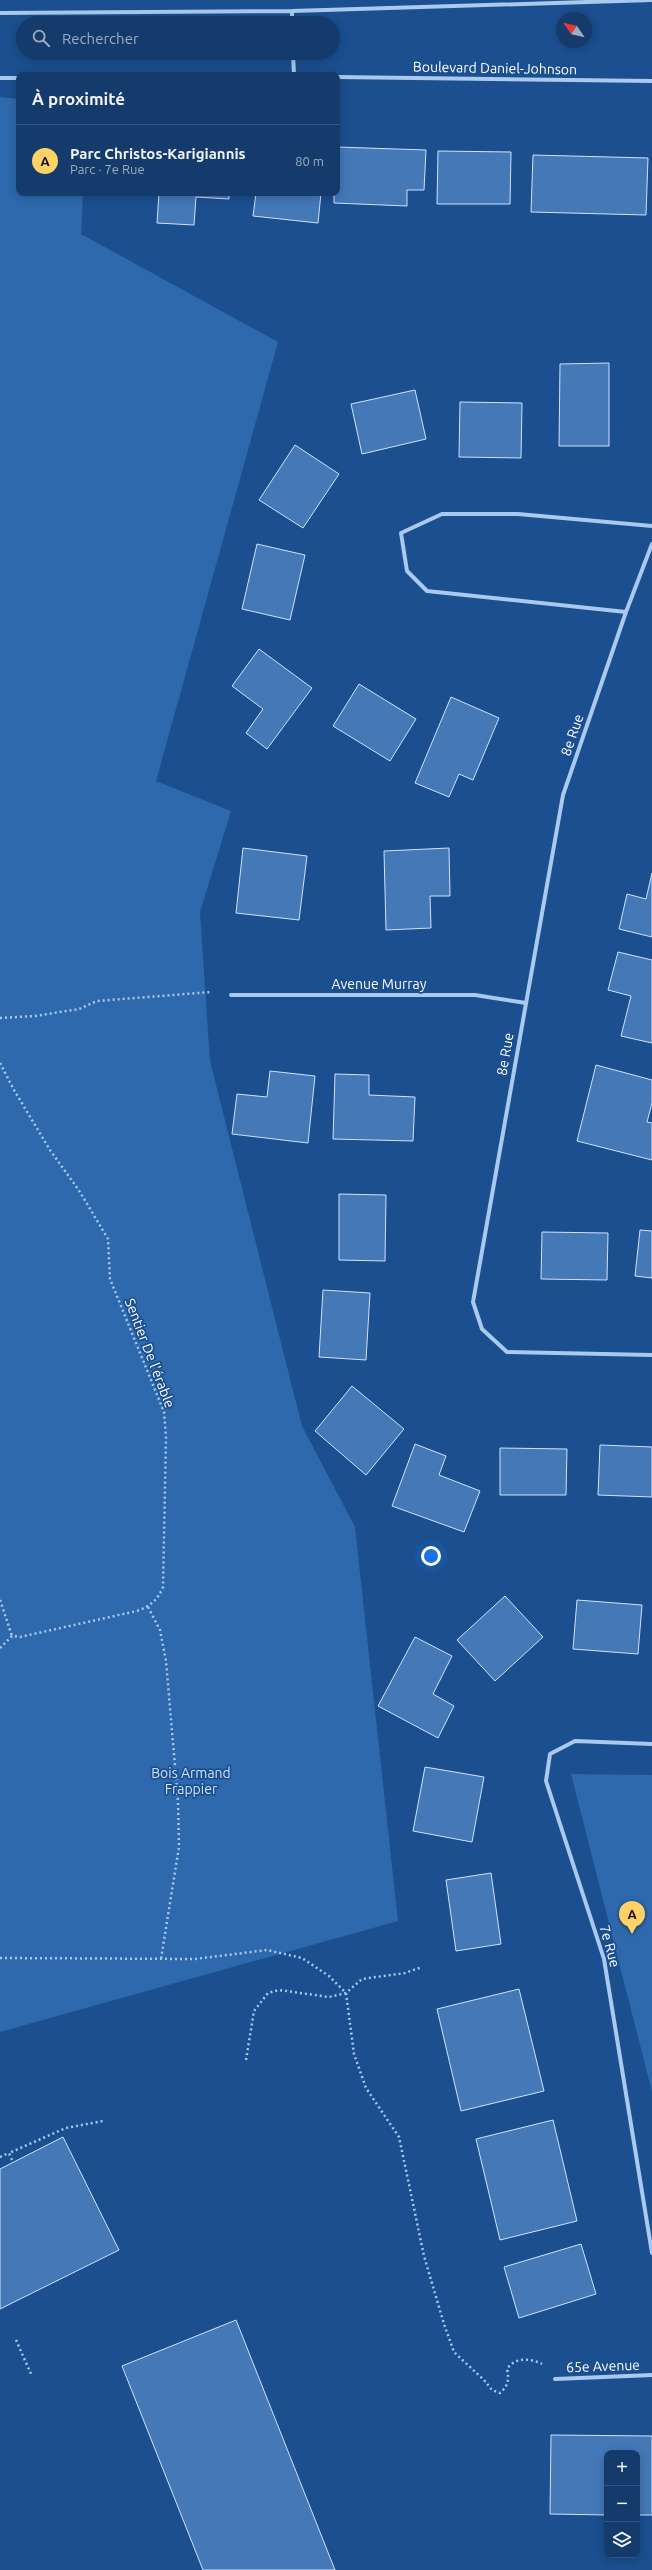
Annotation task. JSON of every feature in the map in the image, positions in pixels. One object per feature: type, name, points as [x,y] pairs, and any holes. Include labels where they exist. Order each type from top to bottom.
[{"type":"street","points":[[0,13],[292,11],[652,0]]},
{"type":"street","points":[[292,11],[292,16]]},
{"type":"street","points":[[293,60],[294,72]]},
{"type":"street","name":"Boulevard Daniel-Johnson","points":[[340,77],[652,81]]},
{"type":"street","points":[[0,78],[16,78]]},
{"type":"street","points":[[626,612],[426,591],[407,571],[401,533],[442,514],[518,514],[652,526]]},
{"type":"street","name":"8e Rue","points":[[652,544],[626,612],[564,794],[473,1302],[482,1329],[507,1352],[652,1355]]},
{"type":"street","name":"Avenue Murray","points":[[230,995],[475,995],[526,1003]]},
{"type":"street","name":"7e Rue","points":[[652,1744],[575,1741],[550,1754],[546,1782],[604,1959],[652,2253]]},
{"type":"street","name":"65e Avenue","points":[[555,2379],[652,2375]]},
{"type":"path","points":[[0,1018],[35,1016],[79,1009],[97,1001],[206,992]]},
{"type":"path","name":"Sentier De l'érable","points":[[0,1063],[14,1090],[50,1150],[80,1192],[108,1239],[110,1279],[164,1412],[166,1448],[163,1587],[160,1597],[148,1607]]},
{"type":"path","points":[[0,1600],[12,1636]]},
{"type":"path","points":[[12,1636],[20,1637],[148,1607],[160,1630],[166,1661],[178,1801],[179,1847],[161,1959]]},
{"type":"path","points":[[0,1648],[12,1636]]},
{"type":"path","points":[[0,1958],[195,1959],[267,1950],[302,1958],[329,1976],[346,1994],[354,2054],[366,2088],[399,2137],[424,2256],[454,2352],[484,2380],[492,2390],[500,2393],[506,2388],[509,2379],[507,2369],[510,2364],[520,2360],[535,2360],[542,2364],[555,2379]]},
{"type":"path","points":[[246,2060],[254,2011],[268,1993],[279,1990],[329,1997],[346,1994],[362,1979],[405,1973],[422,1967]]},
{"type":"path","points":[[0,2157],[66,2128],[103,2121]]},
{"type":"path","points":[[9,2153],[12,2160]]},
{"type":"path","points":[[16,2340],[31,2374]]},
{"type":"green space","name":"Bois Armand Frappier","points":[[0,97],[16,99],[16,196],[83,196],[81,234],[278,342],[156,781],[231,811],[200,912],[210,1061],[302,1426],[355,1527],[398,1921],[0,2032]]},
{"type":"green space","points":[[571,1774],[652,1775],[652,2092]]},
{"type":"building","points":[[340,147],[426,150],[424,190],[407,190],[407,206],[334,203],[334,196],[340,196]]},
{"type":"building","points":[[438,151],[511,152],[510,204],[437,204]]},
{"type":"building","points":[[533,155],[648,158],[646,215],[531,212]]},
{"type":"building","points":[[159,196],[229,196],[229,199],[196,197],[194,225],[157,223]]},
{"type":"building","points":[[256,196],[321,196],[318,223],[253,216]]},
{"type":"building","points":[[609,363],[609,446],[559,446],[560,364]]},
{"type":"building","points":[[415,390],[426,439],[362,454],[351,404]]},
{"type":"building","points":[[460,402],[522,403],[521,458],[459,457]]},
{"type":"building","points":[[295,445],[339,474],[303,528],[259,500]]},
{"type":"building","points":[[257,544],[305,555],[290,620],[242,609]]},
{"type":"building","points":[[259,649],[312,688],[267,749],[246,733],[263,709],[232,686]]},
{"type":"building","points":[[359,684],[416,719],[390,761],[333,726]]},
{"type":"building","points":[[451,697],[499,718],[473,780],[459,774],[449,797],[415,783]]},
{"type":"building","points":[[243,848],[307,856],[299,920],[236,913]]},
{"type":"building","points":[[449,848],[450,896],[430,896],[431,928],[386,930],[384,851]]},
{"type":"building","points":[[652,873],[652,937],[619,929],[627,894],[646,899]]},
{"type":"building","points":[[618,952],[652,960],[652,1043],[621,1036],[631,996],[608,990]]},
{"type":"building","points":[[596,1065],[652,1080],[652,1103],[647,1122],[652,1123],[652,1160],[577,1141]]},
{"type":"building","points":[[270,1071],[315,1076],[308,1143],[232,1134],[237,1094],[267,1097]]},
{"type":"building","points":[[335,1074],[369,1075],[369,1095],[415,1097],[413,1141],[333,1139]]},
{"type":"building","points":[[339,1194],[386,1195],[385,1261],[339,1260]]},
{"type":"building","points":[[640,1230],[652,1231],[652,1278],[635,1276]]},
{"type":"building","points":[[542,1232],[608,1233],[607,1280],[541,1279]]},
{"type":"building","points":[[323,1290],[370,1293],[366,1360],[319,1357]]},
{"type":"building","points":[[352,1386],[404,1429],[366,1475],[315,1431]]},
{"type":"building","points":[[415,1444],[446,1456],[439,1475],[480,1491],[464,1532],[392,1506]]},
{"type":"building","points":[[600,1445],[652,1447],[652,1497],[598,1495]]},
{"type":"building","points":[[500,1448],[567,1449],[566,1495],[500,1495]]},
{"type":"building","points":[[505,1596],[543,1637],[495,1681],[457,1640]]},
{"type":"building","points":[[577,1600],[642,1605],[638,1654],[573,1649]]},
{"type":"building","points":[[415,1637],[452,1656],[433,1694],[454,1706],[438,1738],[378,1706]]},
{"type":"building","points":[[425,1767],[484,1777],[472,1842],[413,1831]]},
{"type":"building","points":[[491,1873],[501,1944],[456,1951],[446,1880]]},
{"type":"building","points":[[519,1989],[544,2091],[461,2111],[437,2009]]},
{"type":"building","points":[[553,2120],[577,2221],[500,2240],[476,2139]]},
{"type":"building","points":[[63,2137],[119,2250],[0,2309],[0,2169]]},
{"type":"building","points":[[581,2244],[596,2294],[519,2318],[504,2267]]},
{"type":"building","points":[[236,2320],[335,2570],[203,2570],[122,2366]]},
{"type":"building","points":[[551,2435],[652,2436],[652,2515],[640,2515],[640,2450],[604,2450],[604,2515],[550,2514]]},
{"type":"place","name":"Parc Christos-Karigiannis","points":[[632,1934]]}]
